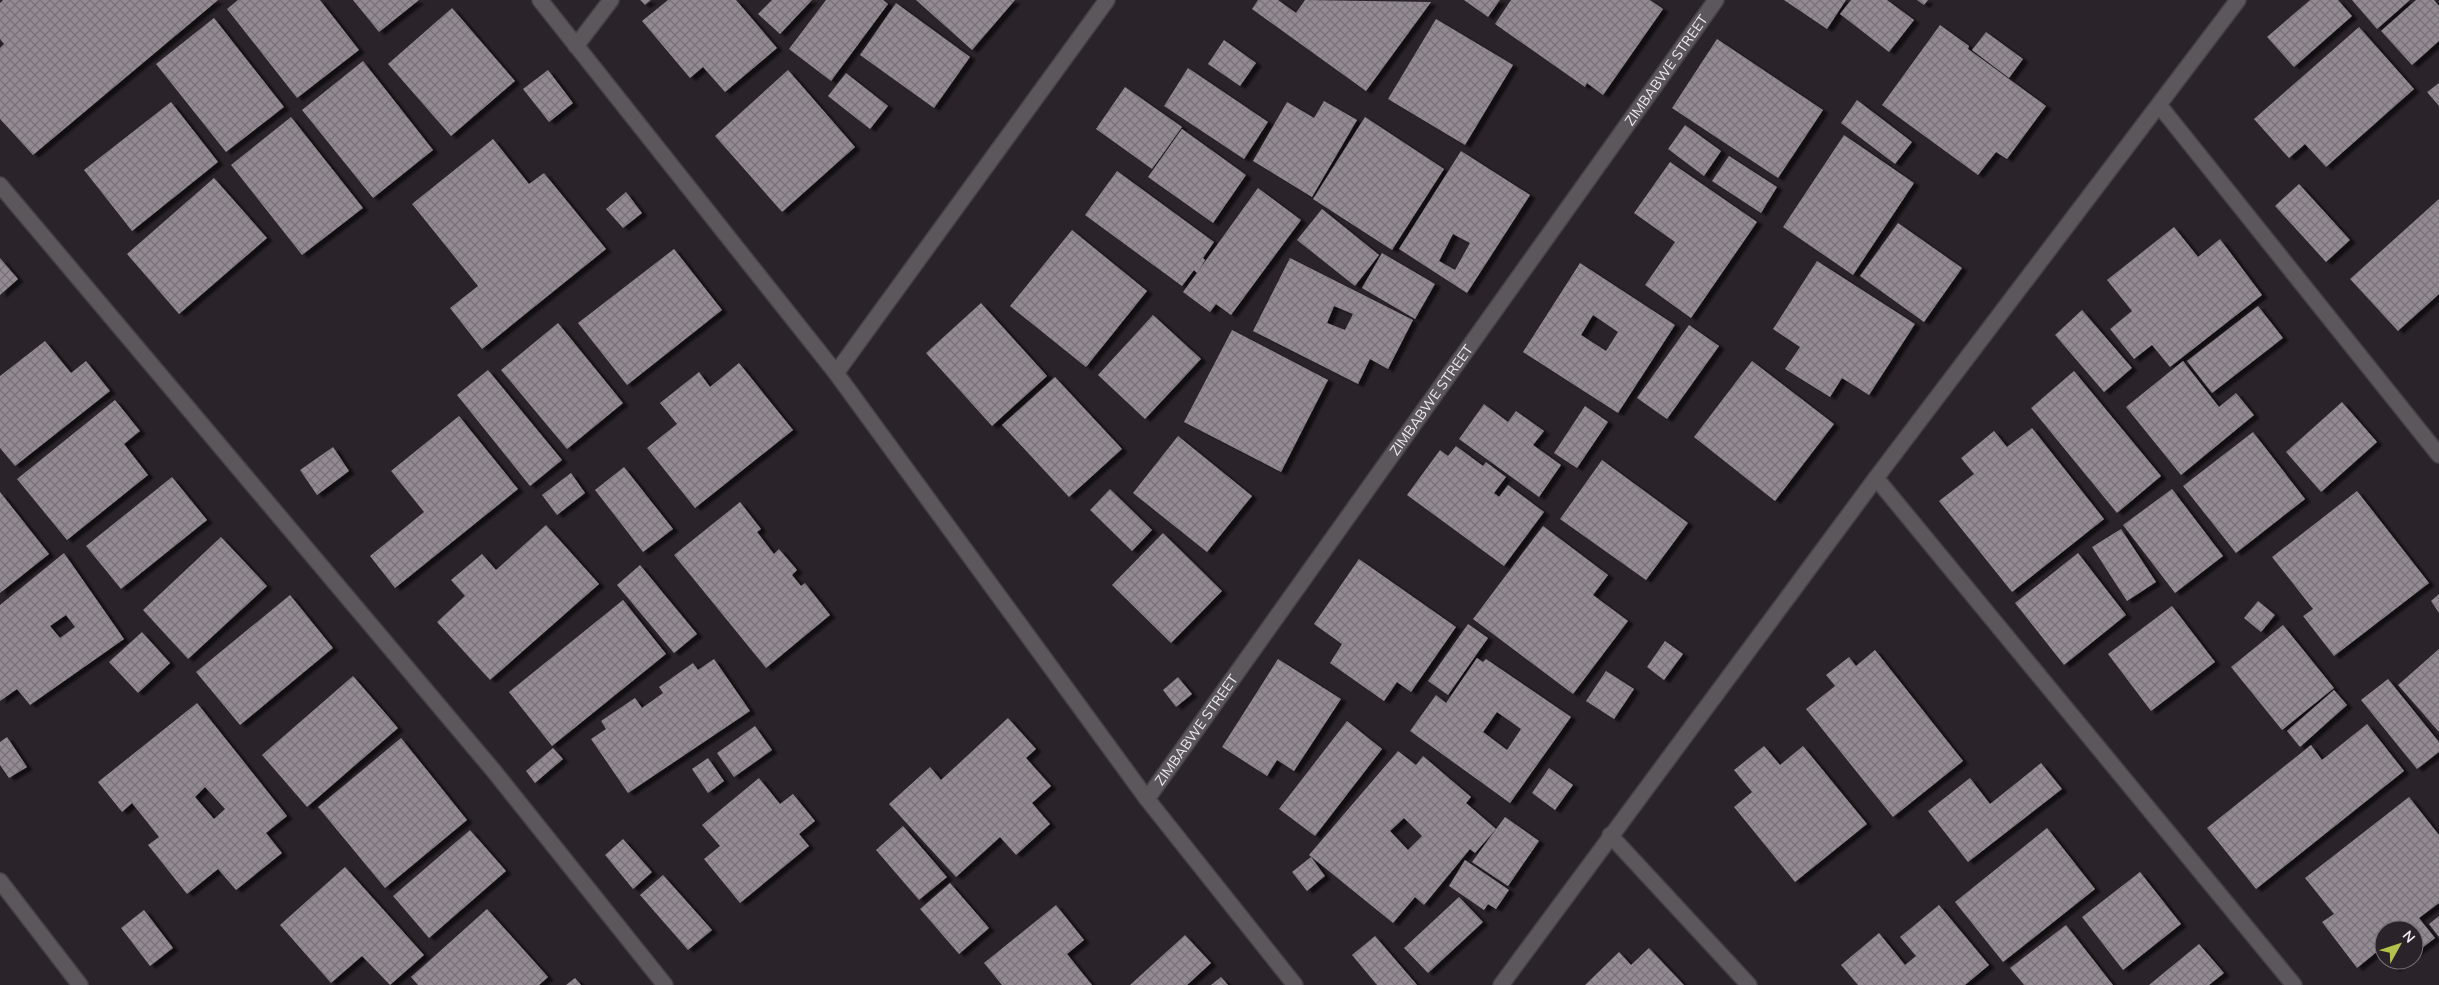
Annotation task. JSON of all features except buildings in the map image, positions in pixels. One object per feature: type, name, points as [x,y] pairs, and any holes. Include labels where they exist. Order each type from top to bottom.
[{"type":"street","points":[[540,0],[836,373],[1146,799],[1295,985]]},
{"type":"street","points":[[576,46],[611,0]]},
{"type":"street","points":[[836,373],[1106,0]]},
{"type":"street","name":"ZIMBABWE STREET","points":[[1146,799],[1716,0]]},
{"type":"street","points":[[1501,985],[1610,835],[1876,478],[2238,0]]},
{"type":"street","points":[[2159,105],[2439,455]]},
{"type":"street","points":[[0,185],[493,770],[664,985]]},
{"type":"street","points":[[1876,478],[2294,985]]},
{"type":"street","points":[[1610,835],[1749,985]]},
{"type":"street","points":[[0,881],[80,985]]}]
